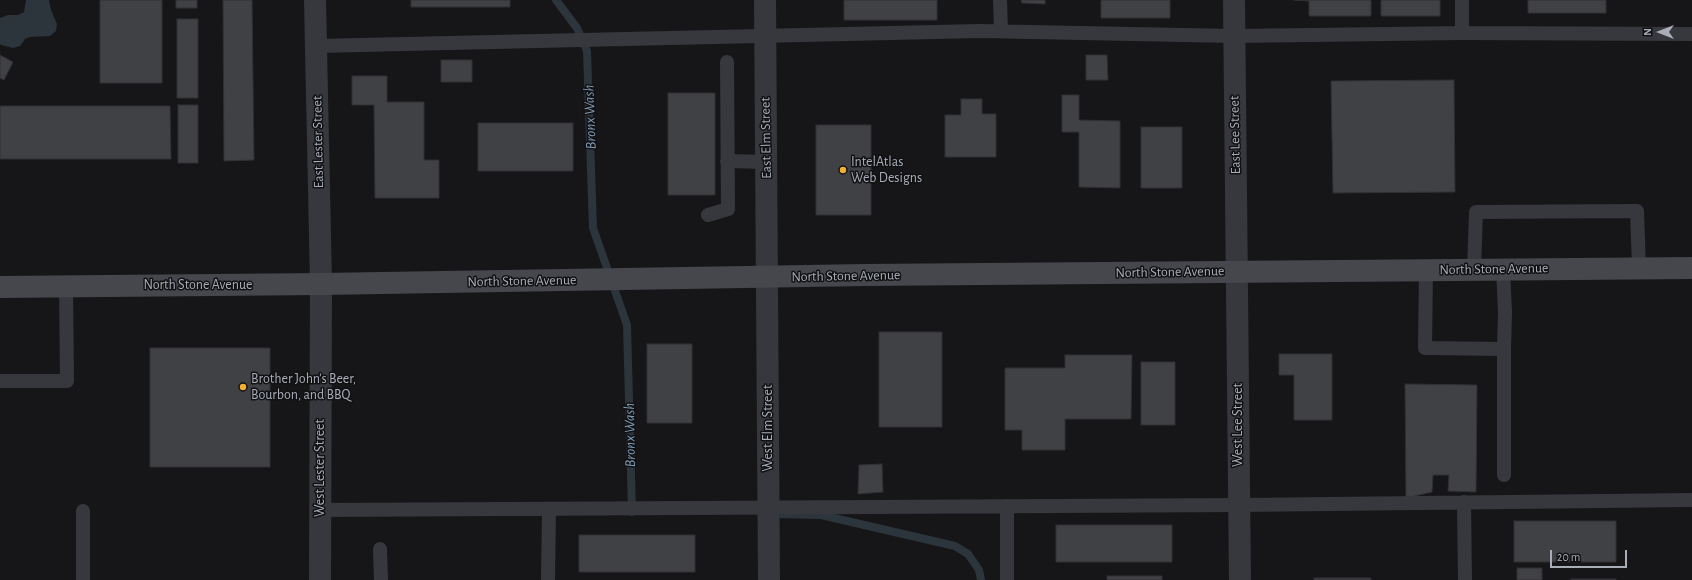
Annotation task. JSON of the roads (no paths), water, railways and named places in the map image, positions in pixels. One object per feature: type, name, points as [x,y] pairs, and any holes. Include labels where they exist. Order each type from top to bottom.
[{"type":"main road","name":"North Stone Avenue","points":[[0,287],[1237,271],[1692,268]]},
{"type":"street","name":"East Lester Street","points":[[316,0],[320,284]]},
{"type":"street","name":"East Elm Street","points":[[765,0],[764,35],[768,277]]},
{"type":"street","name":"East Lee Street","points":[[1234,0],[1237,271]]},
{"type":"street","name":"West Lee Street","points":[[1237,271],[1240,580]]},
{"type":"street","name":"West Elm Street","points":[[768,277],[770,580]]},
{"type":"street","name":"West Lester Street","points":[[320,284],[320,580]]},
{"type":"lane","points":[[1000,0],[1001,32]]},
{"type":"lane","points":[[1462,0],[1462,33]]},
{"type":"lane","points":[[316,46],[764,35],[1001,32],[1234,36],[1462,33],[1692,34]]},
{"type":"lane","points":[[708,215],[728,209],[727,62]]},
{"type":"lane","points":[[728,161],[766,162]]},
{"type":"lane","points":[[1474,269],[1476,212],[1637,211],[1639,268]]},
{"type":"lane","points":[[1503,269],[1505,312],[1504,475]]},
{"type":"lane","points":[[1426,270],[1425,348],[1504,349]]},
{"type":"lane","points":[[0,381],[67,381],[66,286]]},
{"type":"lane","points":[[320,510],[1239,505],[1692,500]]},
{"type":"lane","points":[[1464,502],[1465,580]]},
{"type":"lane","points":[[1007,506],[1007,580]]},
{"type":"lane","points":[[548,580],[549,509]]},
{"type":"lane","points":[[83,511],[83,580]]},
{"type":"lane","points":[[380,550],[381,580]]},
{"type":"waterway","name":"Bronx Wash","points":[[556,0],[577,28],[587,51],[593,228],[627,325],[632,512]]},
{"type":"waterway","name":"Bronx Wash","points":[[774,514],[821,515],[955,546],[968,554],[979,570],[981,580]]},
{"type":"place","name":"IntelAtlas Web Designs","points":[[843,170]]},
{"type":"place","name":"Brother John’s Beer, Bourbon, and BBQ","points":[[243,387]]}]
